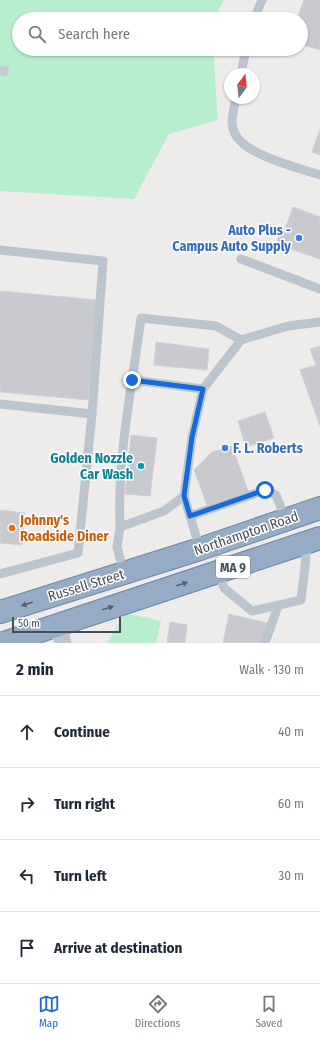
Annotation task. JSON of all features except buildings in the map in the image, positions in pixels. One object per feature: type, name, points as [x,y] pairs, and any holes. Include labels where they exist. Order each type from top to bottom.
[{"type":"highway","name":"Northampton Road","points":[[171,558],[320,508]]},
{"type":"highway","name":"Northampton Road","points":[[4,643],[61,634],[218,572],[313,541]]},
{"type":"highway","name":"Russell Street","points":[[0,612],[171,558]]},
{"type":"lane","points":[[257,12],[262,0]]},
{"type":"lane","points":[[242,68],[245,56]]},
{"type":"lane","points":[[235,104],[231,120],[235,134],[244,144],[266,156],[320,175]]},
{"type":"lane","points":[[0,250],[103,261],[92,414],[78,553],[0,574]]},
{"type":"lane","points":[[241,259],[320,288]]},
{"type":"lane","points":[[124,573],[117,547],[120,527],[118,498],[141,318],[216,326],[241,340]]},
{"type":"lane","points":[[200,549],[184,496],[192,437],[203,389],[241,340],[288,326],[320,322]]},
{"type":"lane","points":[[132,380],[203,389]]},
{"type":"lane","points":[[0,404],[92,414]]},
{"type":"lane","points":[[190,516],[265,490],[276,495],[286,520]]},
{"type":"lane","points":[[120,527],[164,511],[184,496]]},
{"type":"lane","points":[[218,572],[224,588],[252,611],[301,600],[305,567],[313,541]]},
{"type":"lane","points":[[265,643],[278,606]]},
{"type":"green space","points":[[0,0],[224,0],[218,12],[12,12],[12,56],[213,56],[218,120],[169,134],[134,199],[0,191]]},
{"type":"green space","points":[[125,613],[161,621],[156,643],[107,643]]},
{"type":"place","name":"Auto Plus - Campus Auto Supply","points":[[299,238]]},
{"type":"place","name":"F. L. Roberts","points":[[225,448]]},
{"type":"place","name":"Golden Nozzle Car Wash","points":[[141,466]]},
{"type":"place","name":"Johnny's Roadside Diner","points":[[12,528]]},
{"type":"route","points":[[132,380],[203,389],[192,437],[184,496],[190,516],[265,490]]}]
